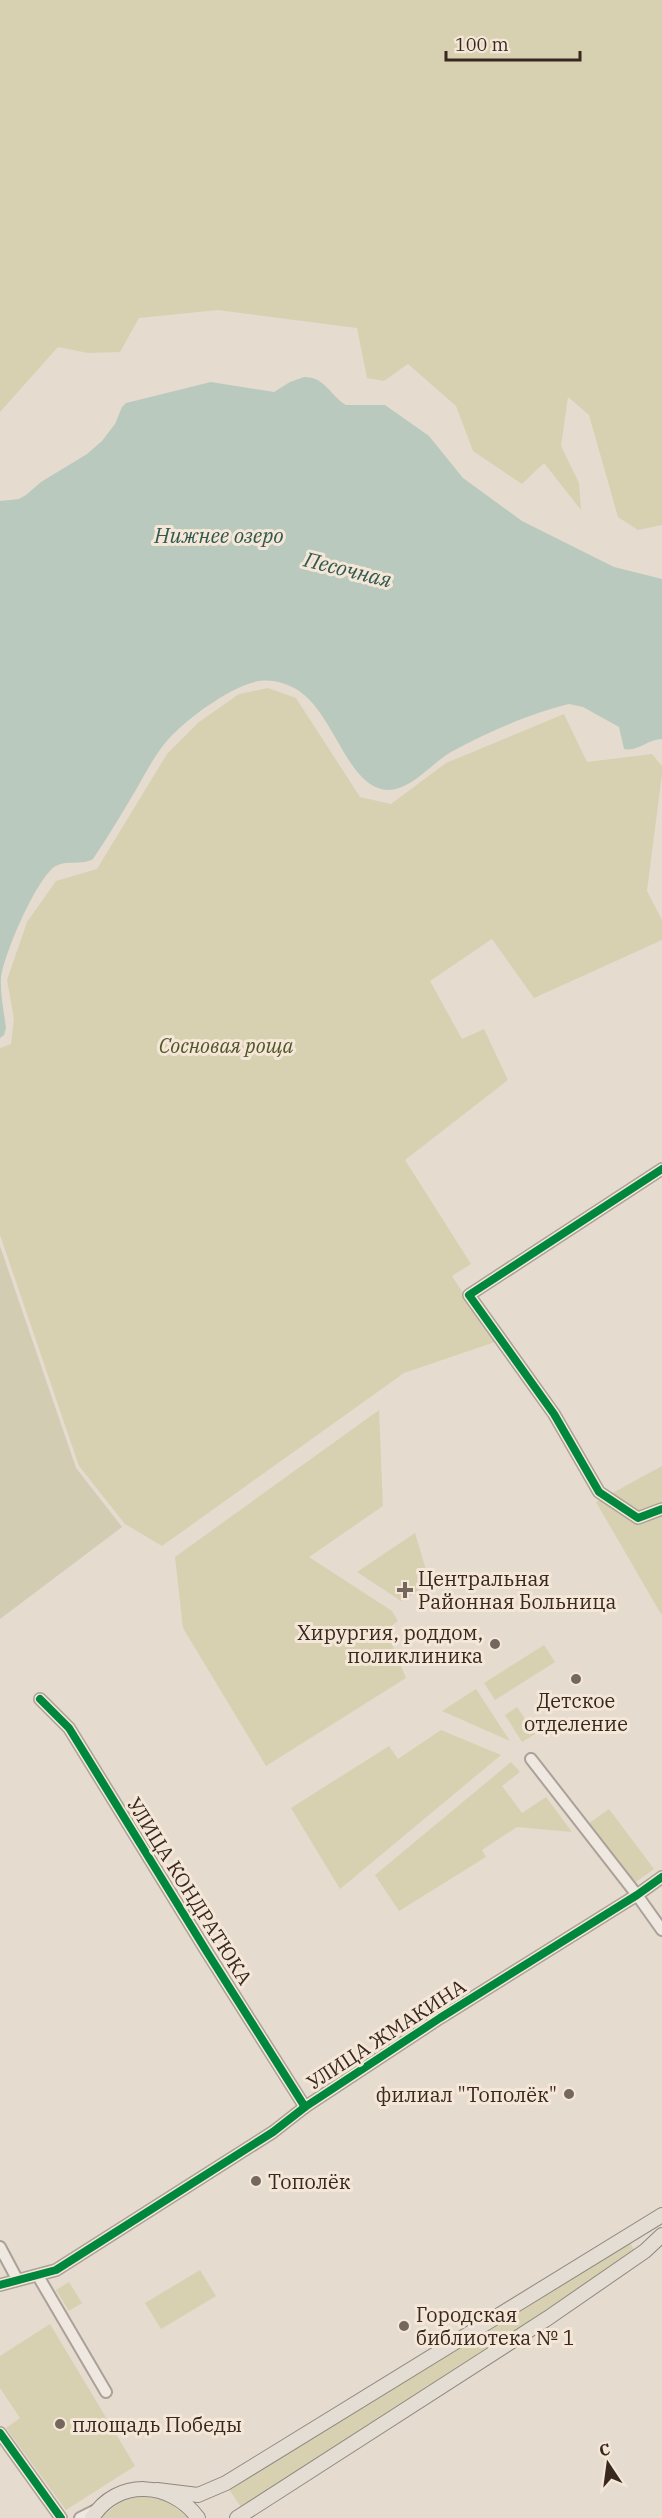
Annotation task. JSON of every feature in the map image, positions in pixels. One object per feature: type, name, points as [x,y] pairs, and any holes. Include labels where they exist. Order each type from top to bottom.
[{"type":"main road","points":[[95,2513],[121,2493],[139,2489],[198,2495],[226,2483],[662,2215]]},
{"type":"main road","points":[[632,2233],[645,2251]]},
{"type":"main road","points":[[237,2518],[548,2318],[645,2251],[662,2235]]},
{"type":"main road","points":[[157,2490],[177,2498],[198,2518]]},
{"type":"street","points":[[662,1169],[469,1294],[554,1414],[599,1492],[638,1518],[662,1509]]},
{"type":"street","name":"УЛИЦА КОНДРАТЮКА","points":[[40,1699],[69,1728],[305,2107]]},
{"type":"street","points":[[531,1759],[638,1895],[662,1930]]},
{"type":"street","name":"УЛИЦА ЖМАКИНА","points":[[0,2285],[17,2279],[38,2277],[56,2270],[273,2132],[305,2107],[483,1990],[638,1895],[662,1877]]},
{"type":"street","points":[[0,2247],[17,2279]]},
{"type":"street","points":[[38,2277],[106,2392]]},
{"type":"street","points":[[0,2433],[61,2518]]},
{"type":"street","points":[[80,2518],[95,2513]]},
{"type":"green space","points":[[0,0],[662,0],[662,525],[638,530],[618,517],[589,415],[568,397],[561,446],[579,483],[581,510],[544,463],[522,484],[473,451],[456,406],[408,364],[384,381],[367,378],[357,328],[218,310],[139,318],[120,352],[88,353],[58,347],[0,412]]},
{"type":"green space","name":"Сосновая роща","points":[[268,688],[296,698],[360,797],[391,804],[446,763],[564,714],[587,762],[652,754],[662,766],[662,774],[647,891],[662,920],[662,940],[534,998],[492,939],[430,981],[462,1039],[484,1029],[508,1080],[405,1160],[471,1264],[452,1276],[495,1342],[404,1373],[162,1546],[125,1524],[79,1466],[0,1235],[0,1048],[11,1044],[14,1019],[7,980],[27,922],[56,881],[97,869],[167,754],[199,722],[239,694]]},
{"type":"green space","points":[[379,1410],[383,1506],[309,1557],[392,1611],[398,1621],[386,1630],[406,1678],[266,1766],[183,1628],[175,1557]]},
{"type":"green space","points":[[662,1466],[662,1613],[661,1614],[596,1502]]},
{"type":"green space","points":[[415,1533],[430,1583],[401,1601],[357,1572]]},
{"type":"green space","points":[[544,1645],[555,1662],[495,1700],[484,1683]]},
{"type":"green space","points":[[476,1689],[510,1741],[442,1711]]},
{"type":"green space","points":[[517,1707],[535,1734],[522,1742],[505,1715]]},
{"type":"green space","points":[[441,1730],[501,1755],[340,1889],[291,1808],[389,1746],[398,1759]]},
{"type":"green space","points":[[511,1762],[520,1772],[502,1786],[522,1813],[546,1797],[572,1832],[517,1827],[482,1850],[486,1857],[399,1911],[375,1875]]},
{"type":"green space","points":[[609,1809],[654,1869],[633,1884],[588,1824]]},
{"type":"green space","points":[[630,2243],[635,2251],[522,2327],[241,2507],[228,2488]]},
{"type":"green space","points":[[200,2270],[216,2296],[161,2329],[145,2303]]},
{"type":"green space","points":[[69,2282],[82,2303],[69,2311],[56,2290]]},
{"type":"green space","name":"площадь Победы","points":[[50,2324],[135,2466],[66,2510],[6,2428],[20,2418],[0,2388],[0,2356]]},
{"type":"green space","points":[[140,2496],[167,2501],[188,2518],[100,2518],[122,2501]]},
{"type":"shaded area","points":[[0,1246],[76,1468],[122,1527],[0,1619]]},
{"type":"water","name":"Нижнее озеро","points":[[304,377],[323,383],[346,405],[385,405],[429,436],[463,478],[522,521],[614,567],[662,579],[662,739],[634,749],[624,749],[619,727],[583,707],[569,704],[524,718],[478,738],[451,752],[406,785],[389,790],[374,786],[361,776],[318,710],[305,696],[290,686],[273,681],[259,681],[238,688],[195,715],[165,743],[93,859],[59,865],[46,875],[22,919],[3,967],[1,990],[6,1028],[4,1035],[0,1038],[0,501],[19,499],[41,482],[87,454],[102,441],[115,424],[126,403],[211,382],[274,392]]},
{"type":"cycle path","points":[[662,1169],[469,1295],[554,1414],[599,1492],[638,1518],[662,1509]]},
{"type":"cycle path","points":[[40,1699],[69,1728],[305,2107]]},
{"type":"cycle path","points":[[0,2285],[56,2270],[273,2132],[305,2107],[440,2018],[662,1877]]},
{"type":"cycle path","points":[[0,2433],[61,2518]]},
{"type":"place","name":"Центральная Районная Больница","points":[[405,1590]]},
{"type":"place","name":"Хирургия, роддом, поликлиника","points":[[495,1644]]},
{"type":"place","name":"Детское отделение","points":[[576,1679]]},
{"type":"place","name":"филиал \"Тополёк\"","points":[[569,2094]]},
{"type":"place","name":"Тополёк","points":[[256,2181]]},
{"type":"place","name":"Городская библиотека № 1","points":[[404,2326]]},
{"type":"place","name":"площадь Победы","points":[[60,2424]]},
{"type":"water label","name":"Песочная","points":[[348,569]]}]
